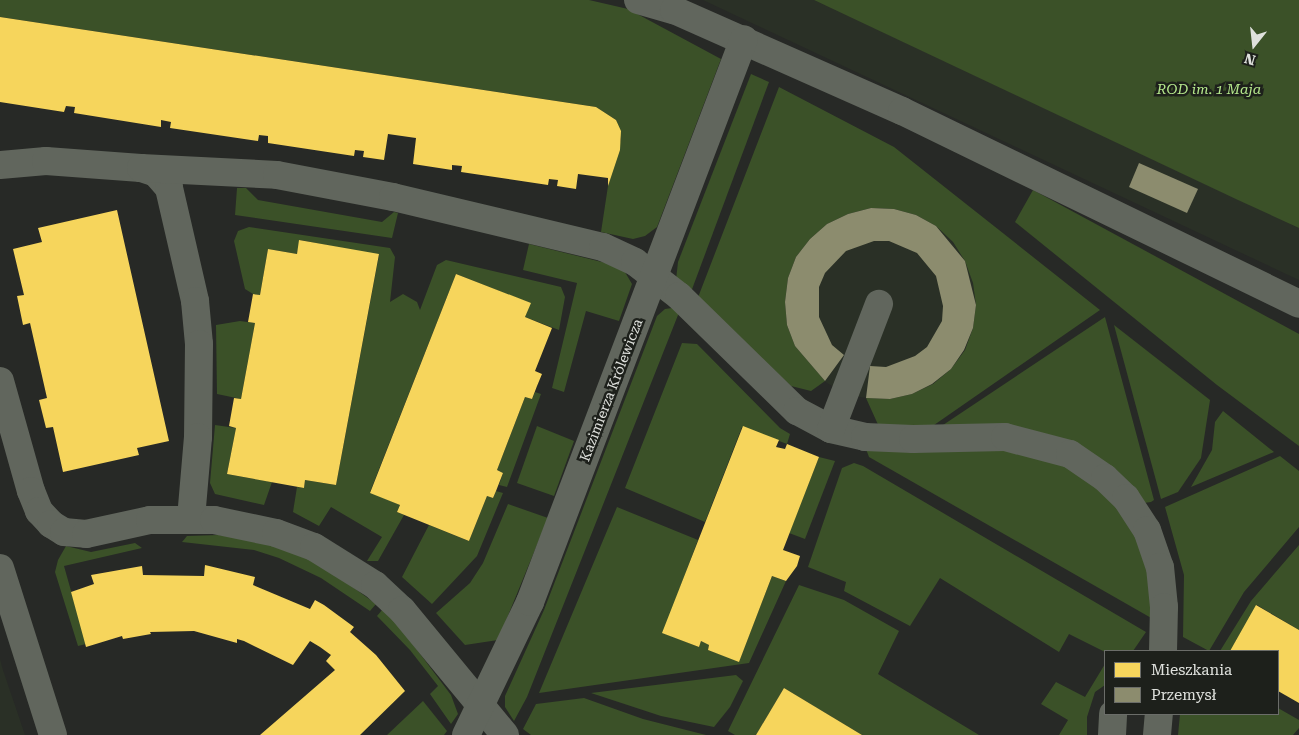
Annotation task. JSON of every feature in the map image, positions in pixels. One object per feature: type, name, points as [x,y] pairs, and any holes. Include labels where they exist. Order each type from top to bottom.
[{"type":"street","points":[[638,0],[676,5],[744,40],[902,111],[1299,304]]},
{"type":"street","name":"Kazimierza Królewicza","points":[[466,735],[482,707],[530,602],[744,40]]},
{"type":"street","points":[[0,165],[46,161],[278,176],[392,197],[604,247],[620,253],[679,296],[797,412],[832,430],[866,437],[914,440],[1005,437],[1070,454],[1105,478],[1126,498],[1147,530],[1160,567],[1164,606],[1163,650]]},
{"type":"street","points":[[141,168],[156,173],[169,188],[195,301],[199,400],[191,518]]},
{"type":"street","points":[[832,430],[879,304]]},
{"type":"street","points":[[0,381],[31,491],[39,511],[51,524],[64,532],[86,534],[150,520],[191,518],[243,525],[314,547],[375,585],[402,610],[505,735]]},
{"type":"street","points":[[0,568],[53,735]]},
{"type":"street","points":[[1112,735],[1113,715]]},
{"type":"street","points":[[1157,735],[1159,715]]},
{"type":"shaded area","points":[[703,0],[814,0],[855,19],[1299,228],[1299,280]]},
{"type":"shaded area","points":[[871,209],[889,209],[908,213],[925,220],[940,230],[954,244],[964,259],[971,276],[975,304],[971,332],[964,349],[954,364],[940,378],[925,388],[908,395],[889,399],[871,399],[852,395],[835,388],[820,378],[806,364],[796,349],[789,332],[785,313],[785,295],[789,276],[796,259],[806,244],[820,230],[835,220],[852,213]]},
{"type":"shaded area","points":[[0,659],[2,667],[25,735],[0,735]]},
{"type":"green space","points":[[0,0],[589,0],[628,9],[721,59],[657,227],[645,236],[633,239],[601,232],[608,186],[621,139],[616,120],[596,107],[0,17]]},
{"type":"green space","name":"ROD im. 1 Maja","points":[[814,0],[1299,0],[1299,228],[1238,200]]},
{"type":"green space","points":[[751,74],[769,82],[691,292],[676,280],[678,262]]},
{"type":"green space","points":[[779,87],[894,147],[1100,310],[924,432],[880,429],[866,398],[890,399],[912,394],[933,384],[951,369],[965,350],[973,328],[976,305],[973,283],[965,261],[953,242],[936,226],[916,215],[894,209],[871,208],[848,214],[827,224],[810,239],[796,257],[788,278],[785,302],[787,325],[795,346],[825,381],[811,391],[791,386],[697,300]]},
{"type":"green space","points":[[237,188],[246,188],[258,200],[382,222],[394,212],[398,213],[392,238],[235,215]]},
{"type":"green space","points":[[1033,190],[1299,334],[1299,446],[1217,385],[1015,222]]},
{"type":"green space","points":[[249,227],[390,248],[395,257],[390,302],[403,294],[417,302],[420,310],[437,265],[446,260],[561,287],[565,297],[559,330],[525,317],[530,303],[456,274],[370,492],[400,505],[397,512],[404,515],[378,561],[367,561],[382,537],[331,507],[319,526],[293,512],[297,487],[304,488],[305,480],[336,485],[379,255],[300,240],[297,254],[268,249],[260,295],[253,294],[245,289],[234,241],[238,231]]},
{"type":"green space","points":[[529,244],[622,267],[632,284],[619,321],[586,311],[564,392],[552,388],[577,283],[523,270]]},
{"type":"green space","points":[[665,309],[680,310],[527,697],[514,721],[505,707],[505,696],[544,610],[657,316]]},
{"type":"green space","points":[[1105,317],[1154,500],[1151,502],[1144,503],[1130,484],[934,431]]},
{"type":"green space","points":[[240,321],[255,323],[241,399],[217,394],[216,325]]},
{"type":"green space","points":[[1114,325],[1210,400],[1201,458],[1178,492],[1161,499]]},
{"type":"green space","points":[[682,343],[697,344],[780,428],[790,434],[787,444],[742,427],[705,522],[625,488]]},
{"type":"green space","points":[[535,392],[541,394],[507,487],[499,485],[503,473],[497,470],[525,397],[532,399]]},
{"type":"green space","points":[[1223,411],[1274,452],[1191,487],[1212,450],[1215,422]]},
{"type":"green space","points":[[215,425],[236,428],[227,474],[272,482],[264,505],[215,494],[210,483]]},
{"type":"green space","points":[[537,426],[574,441],[554,496],[517,483]]},
{"type":"green space","points":[[866,449],[1011,450],[1052,460],[1076,472],[1114,502],[1144,548],[1153,619],[869,457]]},
{"type":"green space","points":[[1280,456],[1299,471],[1299,527],[1244,592],[1210,650],[1183,637],[1184,575],[1165,507]]},
{"type":"green space","points":[[819,457],[835,461],[805,539],[789,533]]},
{"type":"green space","points":[[854,463],[863,466],[1146,632],[1134,650],[1104,652],[1069,634],[1059,652],[940,578],[910,626],[844,591],[846,582],[808,567],[842,468]]},
{"type":"green space","points":[[496,491],[503,493],[477,556],[432,604],[402,577],[429,525],[469,541],[487,496],[493,498]]},
{"type":"green space","points":[[508,504],[548,518],[498,640],[465,645],[436,613],[470,583],[483,563]]},
{"type":"green space","points":[[617,507],[698,540],[663,633],[699,647],[701,641],[709,645],[708,650],[739,661],[772,576],[786,581],[749,663],[539,693]]},
{"type":"green space","points":[[219,535],[256,541],[294,553],[325,567],[376,604],[370,611],[321,578],[279,558],[254,550],[182,542],[187,536]]},
{"type":"green space","points":[[135,543],[142,548],[64,566],[86,644],[78,646],[55,572],[58,560],[66,546],[91,552]]},
{"type":"green space","points":[[1299,545],[1299,630],[1257,605],[1231,650],[1221,650],[1251,601]]},
{"type":"green space","points":[[799,585],[844,600],[899,631],[878,674],[979,735],[862,735],[784,688],[756,735],[735,735],[728,731]]},
{"type":"green space","points":[[382,610],[396,622],[451,695],[458,714],[451,724],[430,694],[438,686],[410,650],[377,616]]},
{"type":"green space","points":[[1104,666],[1104,686],[1095,692],[1087,717],[1087,735],[1059,735],[1068,720],[1041,704],[1056,682],[1085,697]]},
{"type":"green space","points":[[736,675],[743,681],[730,707],[714,727],[661,716],[591,693]]},
{"type":"green space","points":[[584,698],[643,719],[706,735],[531,735],[523,729],[536,704]]},
{"type":"green space","points":[[423,701],[447,731],[444,735],[387,735]]},
{"type":"green space","points":[[1279,709],[1299,720],[1299,728],[1293,735],[1178,735],[1180,715],[1279,715]]},
{"type":"building: Mieszkania","points":[[0,17],[596,107],[616,120],[621,131],[620,150],[608,186],[608,178],[578,174],[576,189],[557,186],[558,180],[549,179],[548,185],[461,172],[462,166],[452,165],[452,170],[413,164],[416,138],[388,134],[384,160],[363,157],[364,151],[355,150],[354,156],[268,143],[268,136],[259,135],[258,141],[170,128],[171,122],[161,120],[161,127],[74,113],[75,107],[66,106],[64,112],[0,102]]},
{"type":"building: Mieszkania","points":[[117,210],[169,441],[137,448],[139,455],[63,472],[53,427],[46,428],[39,400],[47,398],[30,323],[23,325],[17,296],[24,295],[13,249],[42,242],[38,228]]},
{"type":"building: Mieszkania","points":[[299,240],[379,254],[336,485],[305,480],[304,488],[227,474],[236,428],[229,426],[234,398],[241,399],[255,323],[248,322],[253,294],[260,295],[268,249],[297,254]]},
{"type":"building: Mieszkania","points":[[456,274],[531,303],[525,317],[552,328],[535,371],[542,374],[532,399],[525,397],[497,470],[503,473],[496,491],[493,498],[487,496],[469,541],[397,512],[400,505],[370,493]]},
{"type":"building: Mieszkania","points":[[743,426],[779,440],[776,447],[785,449],[787,444],[819,457],[783,550],[800,556],[797,566],[786,581],[772,576],[739,662],[708,650],[709,645],[701,641],[699,647],[662,633]]},
{"type":"building: Mieszkania","points":[[205,565],[255,577],[253,585],[310,609],[315,600],[324,605],[354,627],[350,632],[376,655],[405,691],[360,735],[260,735],[335,670],[326,661],[331,655],[310,641],[293,665],[244,641],[237,639],[237,643],[194,631],[150,632],[151,634],[123,639],[122,636],[86,647],[71,592],[94,584],[91,575],[142,566],[143,575],[204,576]]},
{"type":"building: Mieszkania","points":[[1256,605],[1299,630],[1299,703],[1279,692],[1279,650],[1231,650]]},
{"type":"building: Mieszkania","points":[[784,688],[862,735],[756,735]]},
{"type":"building: Przemysł","points":[[1139,163],[1198,189],[1187,213],[1129,187]]},
{"type":"building: Przemysł","points":[[871,208],[894,209],[916,215],[936,226],[965,261],[976,305],[973,328],[964,350],[951,369],[932,384],[912,394],[890,399],[866,398],[870,366],[886,367],[915,356],[927,347],[942,321],[943,306],[936,276],[917,253],[889,241],[874,241],[846,251],[825,273],[819,287],[819,317],[832,345],[844,355],[825,381],[795,346],[787,325],[785,302],[788,278],[796,257],[810,239],[827,224],[848,214]]}]
